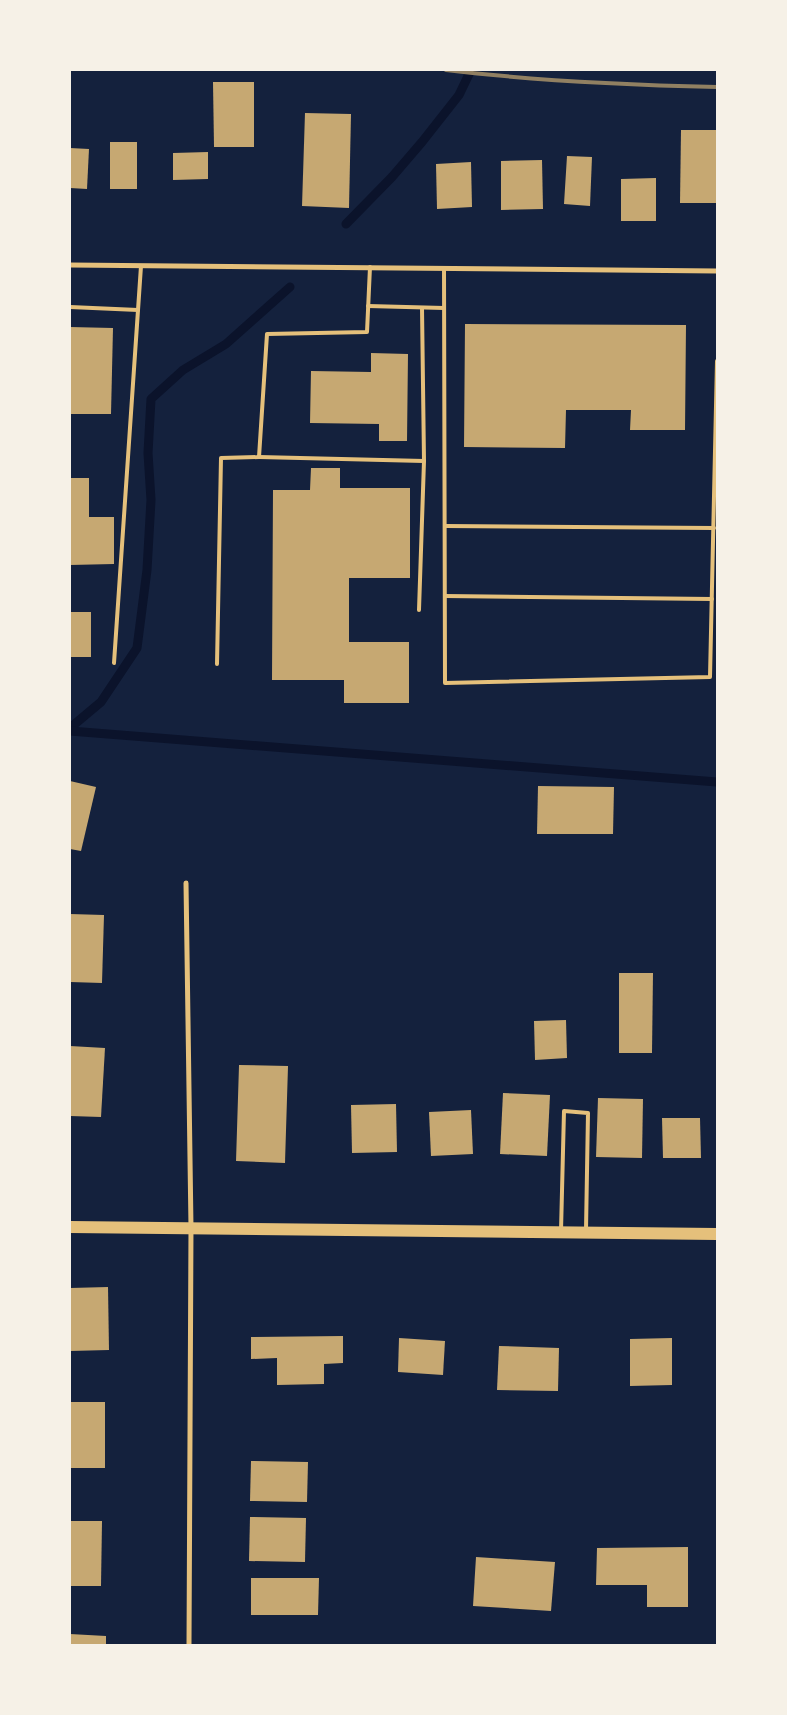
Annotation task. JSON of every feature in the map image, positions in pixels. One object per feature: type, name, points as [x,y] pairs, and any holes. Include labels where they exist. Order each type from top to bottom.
[{"type":"main road","points":[[70,1227],[717,1234]]},
{"type":"street","points":[[70,265],[717,270]]},
{"type":"street","points":[[186,884],[191,1227],[189,1645]]},
{"type":"lane","points":[[114,663],[140,266]]},
{"type":"lane","points":[[260,457],[267,334],[367,332],[370,267]]},
{"type":"lane","points":[[444,268],[445,683],[710,677],[717,361]]},
{"type":"lane","points":[[368,306],[444,308]]},
{"type":"lane","points":[[70,307],[138,310]]},
{"type":"lane","points":[[419,610],[424,461],[422,308]]},
{"type":"lane","points":[[217,664],[221,458],[260,457],[424,461]]},
{"type":"lane","points":[[445,526],[714,528]]},
{"type":"lane","points":[[445,596],[712,598]]},
{"type":"lane","points":[[561,1232],[564,1111],[588,1113],[586,1232]]},
{"type":"building","points":[[213,82],[254,82],[254,147],[214,147]]},
{"type":"building","points":[[305,113],[351,114],[349,208],[302,206]]},
{"type":"building","points":[[681,130],[717,130],[717,203],[680,203]]},
{"type":"building","points":[[110,142],[137,142],[137,189],[110,189]]},
{"type":"building","points":[[70,148],[89,149],[87,189],[70,188]]},
{"type":"building","points":[[208,152],[208,179],[173,180],[173,153]]},
{"type":"building","points":[[567,156],[592,157],[590,206],[564,204]]},
{"type":"building","points":[[542,160],[543,209],[501,210],[501,161]]},
{"type":"building","points":[[471,162],[472,207],[437,209],[436,164]]},
{"type":"building","points":[[656,178],[656,221],[621,221],[621,179]]},
{"type":"building","points":[[465,324],[686,325],[685,430],[630,430],[631,410],[566,410],[565,448],[464,447]]},
{"type":"building","points":[[70,327],[113,328],[111,414],[70,414]]},
{"type":"building","points":[[371,353],[408,354],[407,441],[379,441],[379,424],[310,423],[311,371],[371,372]]},
{"type":"building","points":[[311,468],[340,468],[340,488],[410,488],[410,578],[349,578],[349,642],[409,642],[409,703],[344,703],[344,680],[272,680],[273,490],[310,490]]},
{"type":"building","points":[[70,478],[89,478],[89,517],[114,517],[114,564],[70,565]]},
{"type":"building","points":[[70,612],[91,612],[91,657],[70,657]]},
{"type":"building","points":[[70,781],[96,787],[81,851],[70,849]]},
{"type":"building","points":[[538,786],[614,787],[613,834],[537,834]]},
{"type":"building","points":[[70,914],[104,915],[102,983],[70,982]]},
{"type":"building","points":[[619,973],[653,973],[652,1053],[619,1053]]},
{"type":"building","points":[[566,1020],[567,1058],[535,1060],[534,1021]]},
{"type":"building","points":[[70,1046],[105,1048],[101,1117],[70,1116]]},
{"type":"building","points":[[239,1065],[288,1066],[285,1163],[236,1161]]},
{"type":"building","points":[[503,1093],[550,1095],[547,1156],[500,1154]]},
{"type":"building","points":[[598,1098],[643,1099],[642,1158],[596,1157]]},
{"type":"building","points":[[396,1104],[397,1152],[352,1153],[351,1105]]},
{"type":"building","points":[[471,1110],[473,1154],[431,1156],[429,1112]]},
{"type":"building","points":[[662,1118],[700,1118],[701,1158],[663,1158]]},
{"type":"building","points":[[108,1287],[109,1350],[70,1351],[70,1288]]},
{"type":"building","points":[[343,1336],[343,1363],[324,1364],[324,1384],[277,1385],[277,1358],[251,1359],[251,1337]]},
{"type":"building","points":[[399,1338],[445,1341],[443,1375],[398,1372]]},
{"type":"building","points":[[672,1338],[672,1385],[630,1386],[630,1339]]},
{"type":"building","points":[[499,1346],[559,1348],[558,1391],[497,1390]]},
{"type":"building","points":[[70,1402],[105,1402],[105,1468],[70,1468]]},
{"type":"building","points":[[251,1461],[308,1462],[307,1502],[250,1501]]},
{"type":"building","points":[[250,1517],[306,1518],[305,1562],[249,1561]]},
{"type":"building","points":[[70,1521],[102,1521],[101,1586],[70,1586]]},
{"type":"building","points":[[688,1547],[688,1607],[647,1607],[647,1585],[596,1585],[597,1548]]},
{"type":"building","points":[[476,1557],[555,1562],[551,1611],[473,1606]]},
{"type":"building","points":[[251,1578],[319,1578],[318,1615],[251,1615]]},
{"type":"building","points":[[70,1634],[106,1636],[106,1645],[70,1645]]},
{"type":"waterway","points":[[346,224],[392,177],[422,142],[459,95],[471,70]]},
{"type":"waterway","points":[[70,728],[101,702],[137,648],[147,570],[151,500],[148,453],[151,399],[183,370],[226,344],[290,287]]},
{"type":"waterway","points":[[70,731],[717,782]]},
{"type":"railway","points":[[446,70],[582,82],[717,87]]}]
